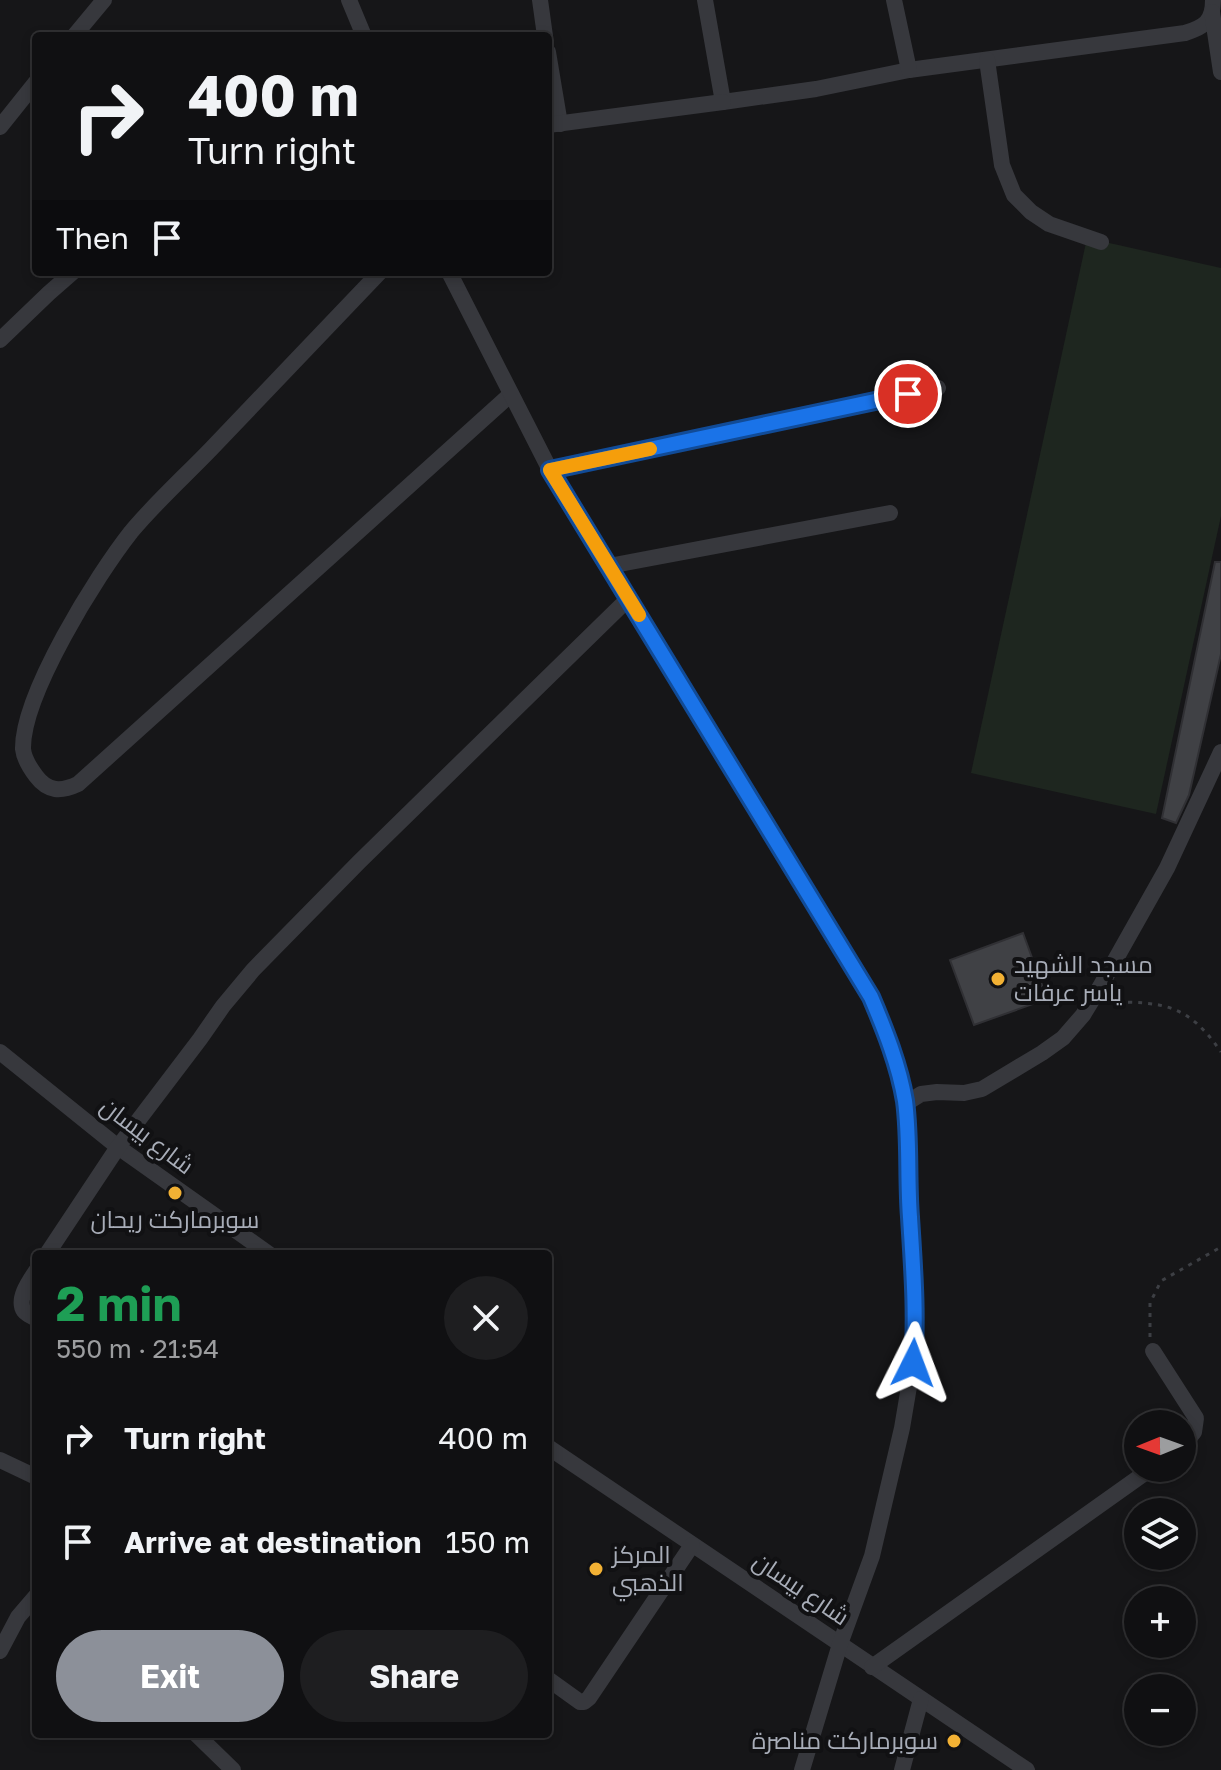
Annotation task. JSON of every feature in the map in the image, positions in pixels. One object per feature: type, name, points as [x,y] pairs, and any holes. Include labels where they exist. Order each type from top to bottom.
[{"type":"street","points":[[77,32],[104,0]]},
{"type":"street","points":[[349,0],[362,31]]},
{"type":"street","points":[[540,0],[544,32]]},
{"type":"street","points":[[705,0],[723,102]]},
{"type":"street","points":[[894,0],[909,70]]},
{"type":"street","points":[[552,101],[554,125],[816,89],[909,70],[1185,33],[1201,28],[1212,6]]},
{"type":"street","points":[[1212,6],[1221,72]]},
{"type":"street","points":[[987,60],[1002,165],[1014,195],[1049,224],[1101,242]]},
{"type":"street","points":[[0,127],[32,87]]},
{"type":"street","points":[[0,340],[68,276]]},
{"type":"street","points":[[376,276],[131,532],[87,595],[48,670],[29,717],[23,752],[29,767],[40,781],[53,790],[65,790],[78,784],[511,394]]},
{"type":"street","points":[[451,276],[550,470],[871,997],[886,1030],[901,1080],[915,1288],[913,1363],[902,1428],[872,1556],[840,1644],[802,1770]]},
{"type":"street","points":[[550,470],[938,388]]},
{"type":"street","points":[[609,566],[890,513]]},
{"type":"street","points":[[50,1250],[118,1147],[253,970],[629,598]]},
{"type":"street","points":[[905,1104],[921,1094],[964,1093],[982,1089],[1063,1038],[1091,1002],[1167,868],[1221,752]]},
{"type":"street","name":"شارع بيسان","points":[[0,1052],[118,1147],[263,1250]]},
{"type":"street","points":[[32,1278],[24,1291],[22,1303],[24,1311],[32,1316]]},
{"type":"street","points":[[1153,1351],[1191,1410]]},
{"type":"street","name":"شارع بيسان","points":[[552,1450],[1027,1770]]},
{"type":"street","points":[[0,1460],[32,1475]]},
{"type":"street","points":[[872,1667],[1132,1482]]},
{"type":"street","points":[[552,1682],[580,1702],[589,1698],[692,1545]]},
{"type":"street","points":[[0,1651],[18,1617],[32,1601]]},
{"type":"street","points":[[902,1770],[921,1699]]},
{"type":"street","points":[[200,1738],[225,1767]]},
{"type":"path","points":[[1091,1002],[1147,1002],[1172,1008],[1201,1026],[1221,1052]]},
{"type":"path","points":[[1153,1351],[1149,1331],[1150,1303],[1161,1281],[1221,1247]]},
{"type":"shaded area","points":[[1087,238],[1221,268],[1221,516],[1156,814],[971,773]]},
{"type":"building","points":[[1215,562],[1221,562],[1221,654],[1189,795],[1176,823],[1162,818]]},
{"type":"building","name":"مسجد الشهيد ياسر عرفات","points":[[1023,933],[1047,999],[974,1025],[950,960]]},
{"type":"slow traffic","points":[[639,615],[550,470],[650,449]]},
{"type":"place","name":"مسجد الشهيد ياسر عرفات","points":[[998,979]]},
{"type":"place","name":"سوبرماركت ريحان","points":[[175,1193]]},
{"type":"place","name":"المركز الذهبي","points":[[596,1569]]},
{"type":"place","name":"سوبرماركت مناصرة","points":[[954,1741]]},
{"type":"route","points":[[908,394],[550,470],[871,997],[886,1030],[905,1104],[915,1288],[913,1363]]}]
